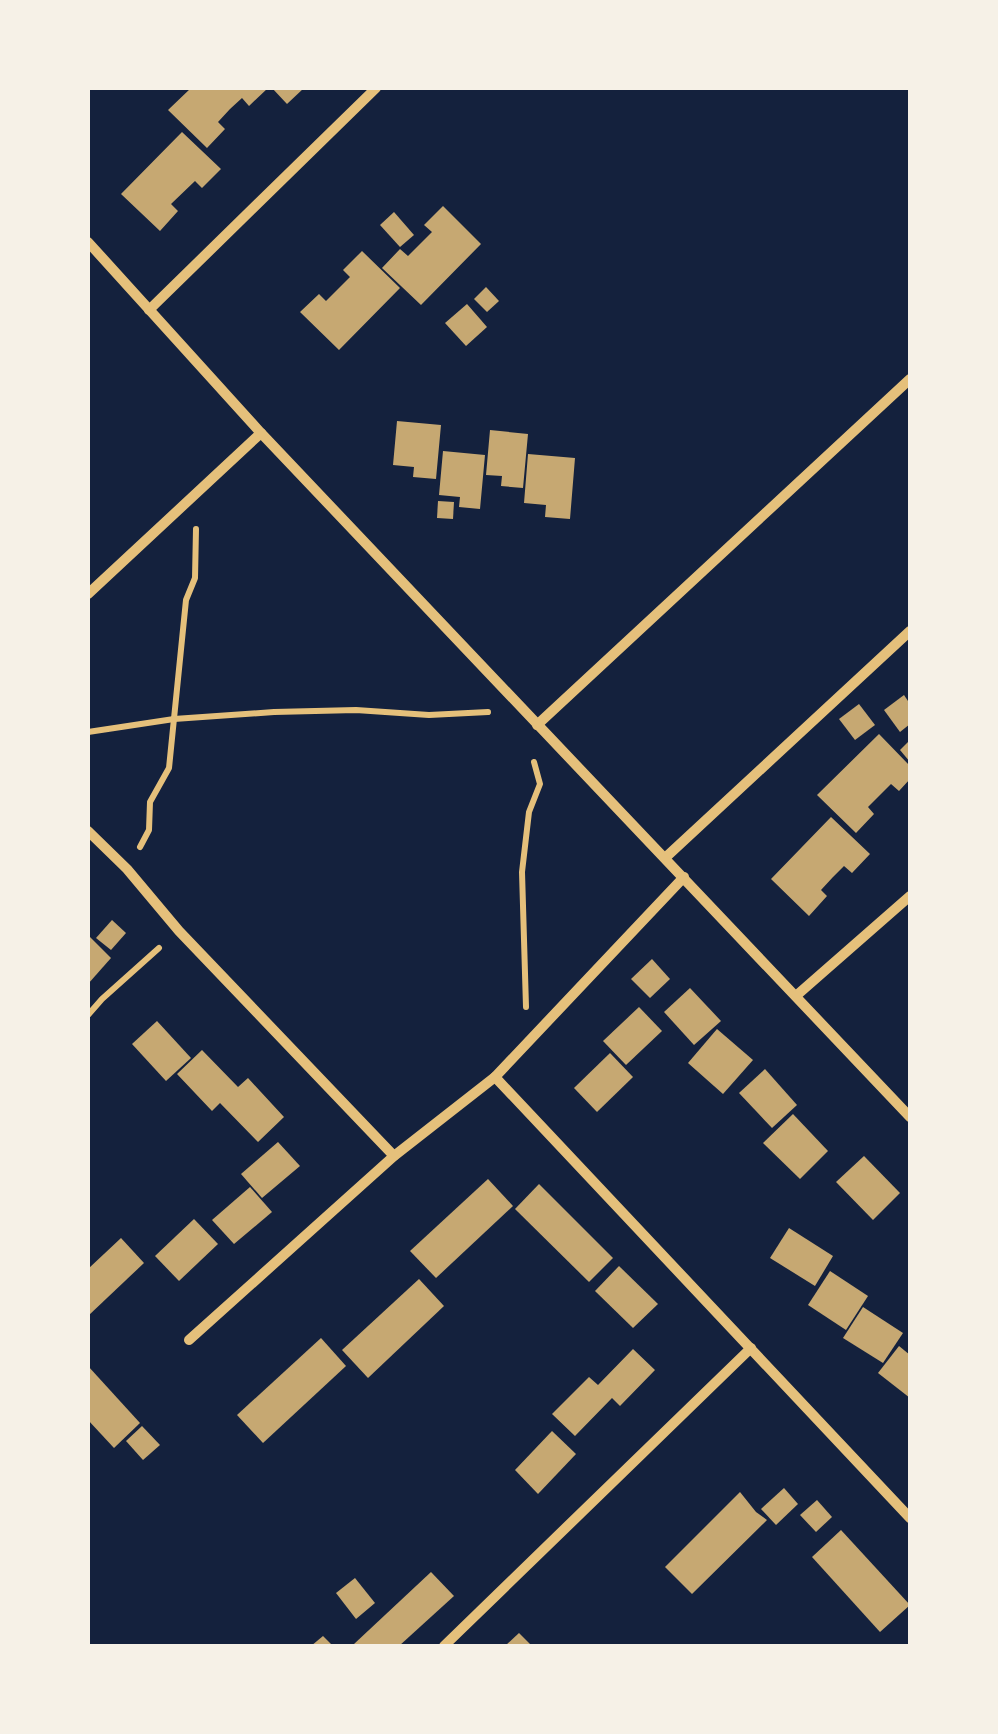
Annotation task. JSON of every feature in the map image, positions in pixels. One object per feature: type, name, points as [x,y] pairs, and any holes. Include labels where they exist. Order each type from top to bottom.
[{"type":"street","points":[[149,310],[376,88]]},
{"type":"street","points":[[88,242],[261,433],[910,1117]]},
{"type":"street","points":[[537,725],[910,379]]},
{"type":"street","points":[[88,594],[261,433]]},
{"type":"street","points":[[665,858],[910,631]]},
{"type":"street","points":[[88,831],[394,1156]]},
{"type":"street","points":[[189,1340],[394,1156],[495,1077],[684,877]]},
{"type":"street","points":[[797,996],[910,896]]},
{"type":"street","points":[[495,1077],[910,1518]]},
{"type":"street","points":[[444,1646],[751,1348]]},
{"type":"path","points":[[127,870],[149,830],[150,802],[170,768],[186,600],[195,578],[197,491]]},
{"type":"path","points":[[88,732],[174,719],[323,710],[429,715],[496,712],[537,725]]},
{"type":"path","points":[[527,1044],[522,872],[529,812],[540,784],[530,746]]},
{"type":"path","points":[[88,1016],[179,930]]},
{"type":"building","points":[[191,88],[268,88],[249,106],[242,98],[230,109],[218,122],[225,129],[207,148],[168,110]]},
{"type":"building","points":[[272,88],[304,88],[287,104]]},
{"type":"building","points":[[182,132],[221,169],[202,188],[195,181],[171,204],[178,211],[160,231],[121,194]]},
{"type":"building","points":[[443,206],[481,244],[421,305],[382,268],[400,249],[408,256],[432,232],[424,225]]},
{"type":"building","points":[[394,212],[414,235],[400,247],[380,225]]},
{"type":"building","points":[[362,251],[400,288],[339,350],[300,312],[319,294],[326,301],[350,277],[343,270]]},
{"type":"building","points":[[486,287],[499,301],[487,312],[474,299]]},
{"type":"building","points":[[467,304],[487,327],[466,346],[445,323]]},
{"type":"building","points":[[397,421],[441,425],[436,479],[413,477],[414,467],[393,465]]},
{"type":"building","points":[[490,430],[528,434],[523,488],[501,486],[502,476],[486,475]]},
{"type":"building","points":[[443,451],[485,455],[480,509],[459,507],[460,497],[439,495]]},
{"type":"building","points":[[528,454],[575,458],[570,519],[545,517],[546,505],[524,503]]},
{"type":"building","points":[[438,501],[454,502],[453,519],[437,518]]},
{"type":"building","points":[[904,695],[910,704],[910,724],[900,732],[884,710]]},
{"type":"building","points":[[859,704],[875,725],[855,740],[839,719]]},
{"type":"building","points":[[879,734],[910,766],[910,779],[899,791],[891,784],[868,807],[874,814],[856,833],[817,795]]},
{"type":"building","points":[[910,740],[910,762],[900,750]]},
{"type":"building","points":[[831,817],[870,854],[852,873],[844,866],[833,877],[821,890],[827,896],[809,916],[771,879]]},
{"type":"building","points":[[112,920],[126,933],[111,950],[96,938]]},
{"type":"building","points":[[88,935],[111,958],[88,984]]},
{"type":"building","points":[[652,959],[670,979],[650,998],[631,979]]},
{"type":"building","points":[[690,988],[721,1021],[694,1045],[664,1012]]},
{"type":"building","points":[[639,1007],[662,1031],[626,1065],[603,1041]]},
{"type":"building","points":[[157,1021],[191,1058],[166,1081],[132,1044]]},
{"type":"building","points":[[717,1029],[753,1060],[723,1094],[688,1063]]},
{"type":"building","points":[[202,1050],[238,1087],[248,1078],[284,1117],[258,1142],[220,1103],[212,1111],[177,1074]]},
{"type":"building","points":[[610,1053],[633,1077],[597,1112],[574,1088]]},
{"type":"building","points":[[765,1069],[797,1105],[772,1128],[739,1093]]},
{"type":"building","points":[[793,1114],[828,1151],[800,1179],[763,1143]]},
{"type":"building","points":[[278,1142],[300,1166],[262,1198],[241,1174]]},
{"type":"building","points":[[864,1156],[900,1193],[873,1220],[836,1182]]},
{"type":"building","points":[[488,1179],[513,1206],[436,1278],[410,1251]]},
{"type":"building","points":[[539,1184],[613,1258],[589,1282],[515,1209]]},
{"type":"building","points":[[250,1187],[272,1212],[234,1244],[212,1220]]},
{"type":"building","points":[[194,1219],[218,1244],[179,1281],[155,1256]]},
{"type":"building","points":[[789,1228],[833,1256],[815,1286],[770,1258]]},
{"type":"building","points":[[121,1238],[144,1263],[88,1316],[88,1269]]},
{"type":"building","points":[[619,1266],[658,1304],[633,1328],[595,1291]]},
{"type":"building","points":[[830,1271],[868,1296],[846,1330],[808,1305]]},
{"type":"building","points":[[419,1279],[444,1306],[368,1378],[342,1350]]},
{"type":"building","points":[[863,1307],[903,1333],[883,1363],[843,1338]]},
{"type":"building","points":[[321,1338],[346,1366],[263,1443],[237,1415]]},
{"type":"building","points":[[899,1346],[910,1355],[910,1398],[878,1373]]},
{"type":"building","points":[[633,1349],[655,1370],[620,1406],[612,1398],[575,1436],[552,1414],[589,1377],[598,1385]]},
{"type":"building","points":[[88,1366],[140,1423],[114,1448],[88,1420]]},
{"type":"building","points":[[142,1426],[160,1445],[143,1460],[126,1441]]},
{"type":"building","points":[[552,1431],[576,1454],[538,1494],[515,1470]]},
{"type":"building","points":[[784,1488],[798,1504],[776,1525],[761,1509]]},
{"type":"building","points":[[740,1492],[767,1520],[692,1594],[665,1567]]},
{"type":"building","points":[[817,1500],[832,1517],[816,1532],[800,1515]]},
{"type":"building","points":[[841,1530],[910,1605],[880,1632],[812,1557]]},
{"type":"building","points":[[431,1572],[454,1596],[399,1646],[354,1644]]},
{"type":"building","points":[[355,1578],[375,1603],[356,1619],[336,1593]]},
{"type":"building","points":[[519,1633],[532,1646],[505,1646]]},
{"type":"building","points":[[323,1636],[333,1646],[311,1646]]}]
